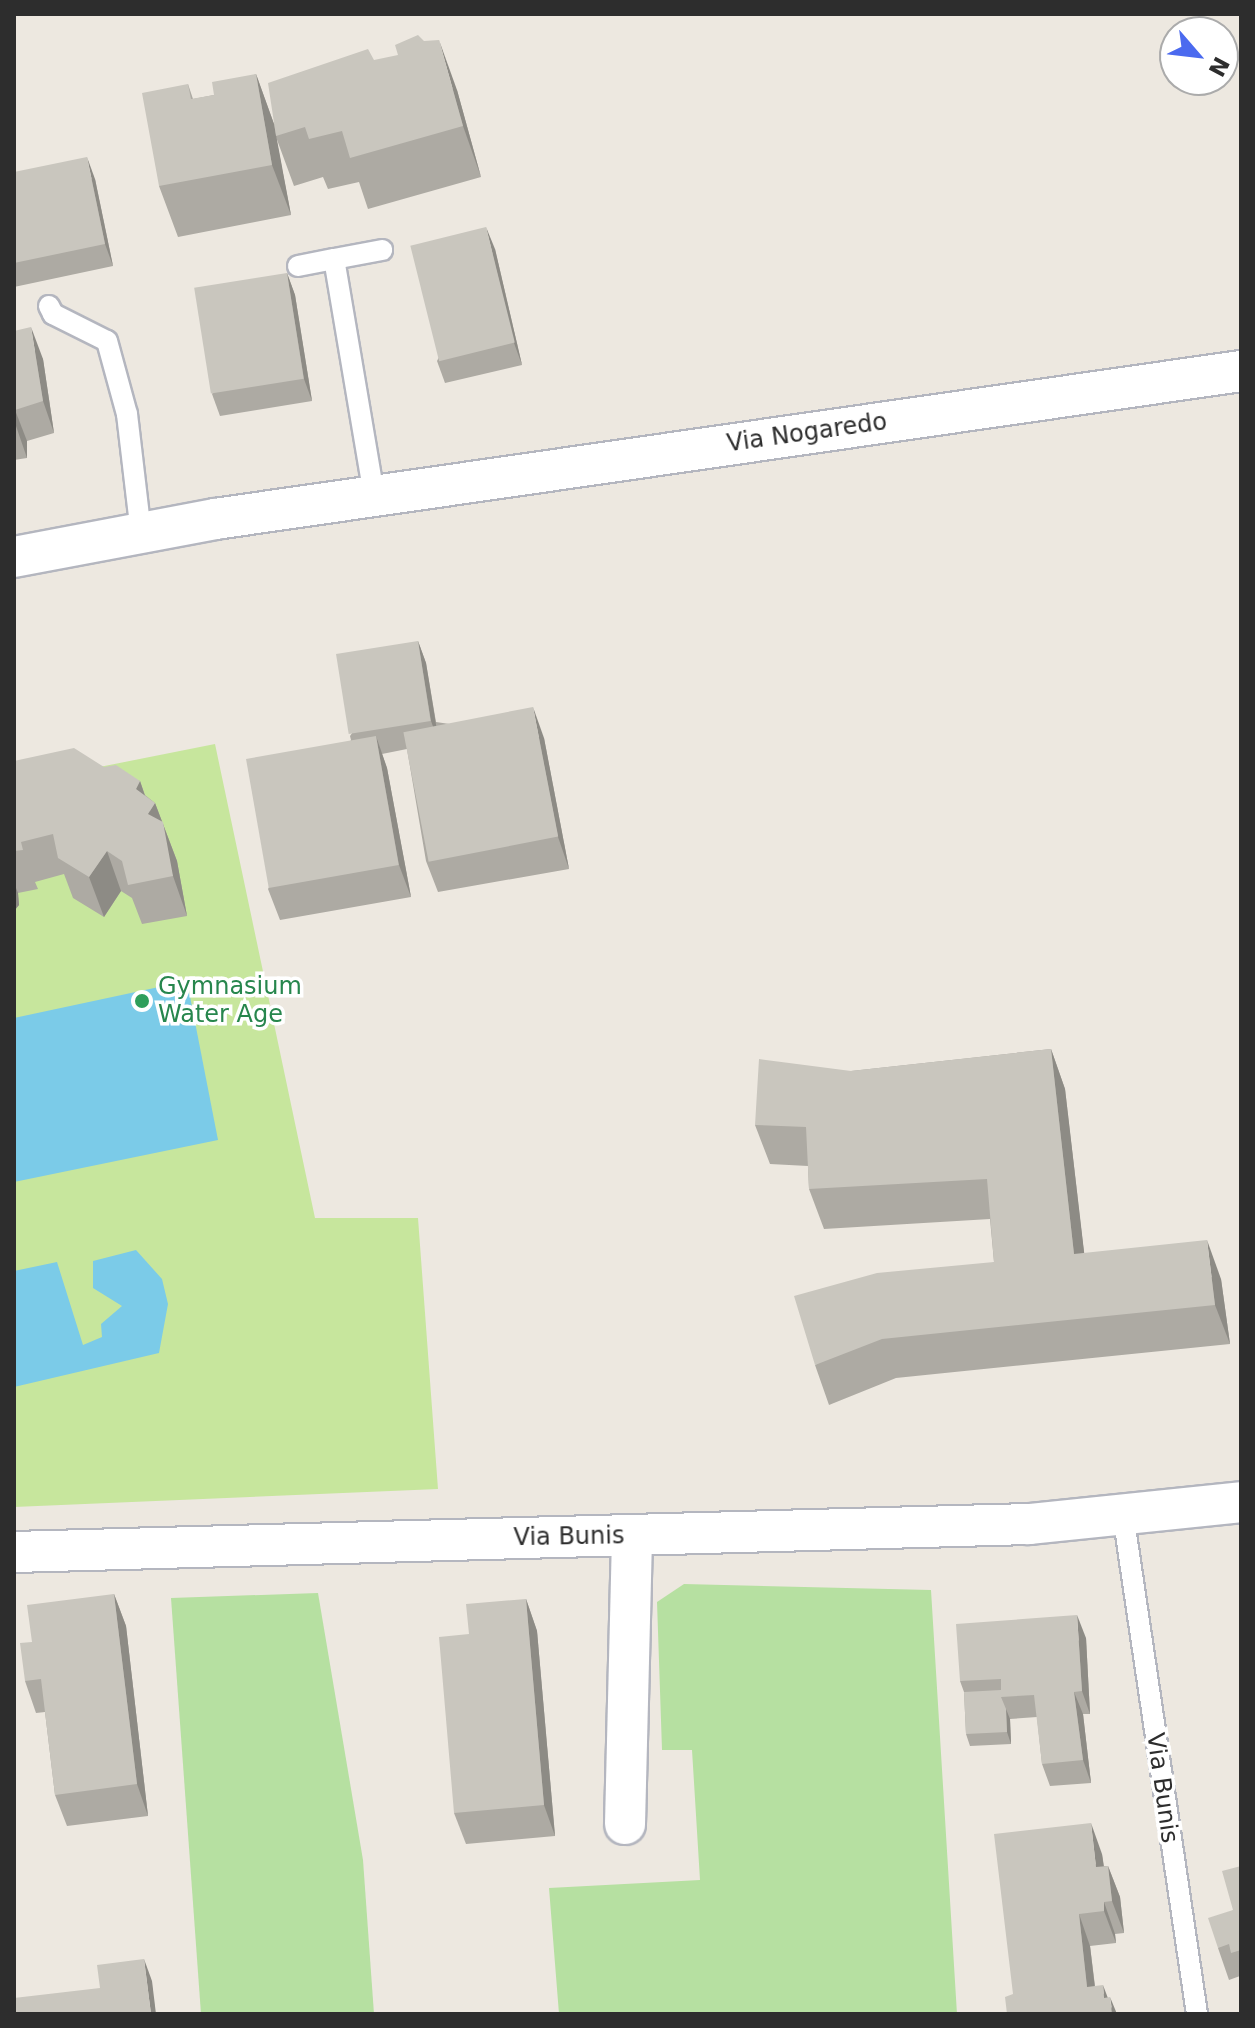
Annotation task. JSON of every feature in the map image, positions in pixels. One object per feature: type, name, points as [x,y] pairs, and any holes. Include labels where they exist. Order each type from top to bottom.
[{"type":"street","name":"Via Nogaredo","points":[[14,557],[374,495],[1241,371]]},
{"type":"street","name":"Via Bunis","points":[[14,1552],[1029,1524],[1241,1502]]},
{"type":"street","points":[[625,1824],[632,1536]]},
{"type":"lane","points":[[298,266],[382,250]]},
{"type":"lane","points":[[334,259],[374,495]]},
{"type":"lane","points":[[49,306],[53,314],[107,341],[127,414],[141,533]]},
{"type":"lane","name":"Via Bunis","points":[[1123,1514],[1197,2014]]},
{"type":"green space","name":"Gymnasium Water Age","points":[[215,744],[315,1218],[418,1218],[438,1489],[14,1507],[14,784]]},
{"type":"green space","points":[[684,1584],[931,1590],[957,2014],[559,2014],[549,1888],[700,1880],[692,1750],[662,1750],[657,1602]]},
{"type":"green space","points":[[318,1593],[363,1860],[374,2014],[201,2014],[171,1598]]},
{"type":"water","points":[[187,981],[218,1140],[14,1182],[14,1018]]},
{"type":"water","points":[[136,1250],[162,1279],[168,1304],[159,1353],[14,1387],[14,1271],[57,1262],[83,1345],[102,1337],[101,1324],[122,1306],[93,1288],[93,1261]]},
{"type":"building","points":[[418,35],[424,41],[439,40],[463,126],[350,158],[342,131],[309,139],[305,127],[276,136],[268,83],[368,49],[374,60],[398,55],[395,45]]},
{"type":"building","points":[[256,74],[272,165],[159,186],[142,93],[188,84],[191,99],[214,95],[212,82]]},
{"type":"building","points":[[87,157],[105,244],[14,263],[14,172]]},
{"type":"building","points":[[486,227],[515,342],[439,361],[410,246]]},
{"type":"building","points":[[287,273],[304,379],[211,393],[194,288]]},
{"type":"building","points":[[31,327],[43,401],[15,410],[14,426],[14,331]]},
{"type":"building","points":[[418,641],[431,721],[349,734],[336,654]]},
{"type":"building","points":[[533,707],[558,837],[429,862],[403,732]]},
{"type":"building","points":[[376,736],[399,865],[269,888],[246,759]]},
{"type":"building","points":[[74,748],[104,767],[116,765],[140,781],[136,789],[155,803],[148,814],[163,822],[173,876],[128,885],[122,861],[107,851],[89,877],[58,858],[53,834],[21,842],[23,850],[14,851],[14,761]]},
{"type":"building","points":[[1051,1049],[1074,1254],[1207,1240],[1215,1305],[882,1339],[815,1365],[794,1296],[877,1273],[994,1262],[987,1179],[809,1189],[806,1127],[755,1125],[759,1059],[851,1071]]},
{"type":"building","points":[[114,1594],[137,1784],[55,1795],[41,1679],[25,1681],[20,1643],[32,1642],[27,1605]]},
{"type":"building","points":[[526,1599],[544,1805],[454,1813],[439,1637],[469,1634],[466,1604]]},
{"type":"building","points":[[1077,1615],[1082,1691],[1074,1692],[1083,1760],[1042,1764],[1034,1695],[1001,1697],[1001,1679],[960,1681],[956,1624]]},
{"type":"building","points":[[1001,1690],[1007,1732],[966,1734],[964,1692]]},
{"type":"building","points":[[1091,1823],[1096,1867],[1108,1866],[1112,1901],[1104,1902],[1104,1911],[1079,1914],[1087,1987],[1103,1985],[1104,1998],[1110,1997],[1112,2014],[1007,2014],[1005,1997],[1013,1994],[994,1834]]},
{"type":"building","points":[[1241,1866],[1241,1950],[1231,1953],[1229,1944],[1218,1948],[1208,1918],[1233,1910],[1222,1871]]},
{"type":"building","points":[[144,1959],[151,2014],[14,2014],[14,1998],[100,1988],[97,1965]]},
{"type":"place","name":"Gymnasium Water Age","points":[[142,1001]]}]
